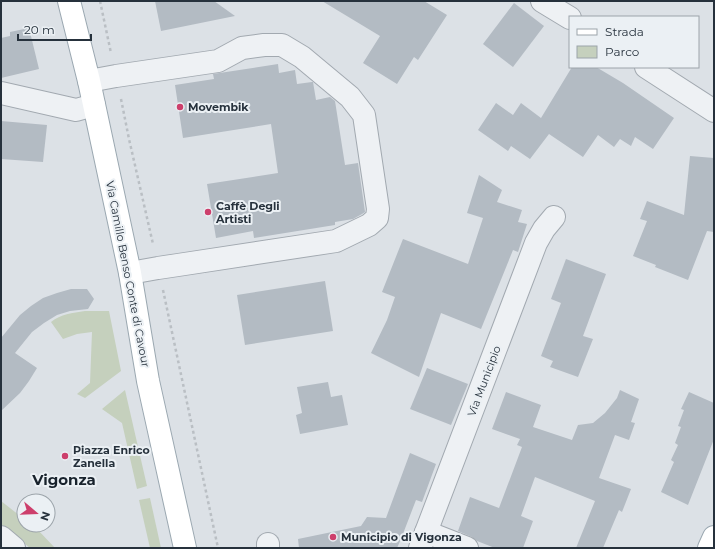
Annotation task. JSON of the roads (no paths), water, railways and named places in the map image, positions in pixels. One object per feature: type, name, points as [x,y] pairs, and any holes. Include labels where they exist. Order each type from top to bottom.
[{"type":"main road","name":"Via Camillo Benso Conte di Cavour","points":[[69,1],[89,81],[130,273],[148,382],[185,548]]},
{"type":"main road","points":[[709,548],[714,537]]},
{"type":"street","points":[[542,1],[569,17]]},
{"type":"street","points":[[89,81],[218,61],[242,48],[264,45],[282,46],[302,57],[350,97],[364,116],[378,209],[377,218],[369,225],[336,241],[130,273]]},
{"type":"street","points":[[648,68],[714,111]]},
{"type":"street","points":[[1,93],[76,110],[94,105]]},
{"type":"street","name":"Via Municipio","points":[[423,540],[536,243],[544,229],[554,217]]},
{"type":"street","points":[[1,537],[14,548]]},
{"type":"street","points":[[423,540],[467,548]]},
{"type":"place","name":"Movembik","points":[[180,107]]},
{"type":"place","name":"Caffè Degli Artisti","points":[[208,212]]},
{"type":"place","name":"Piazza Enrico Zanella","points":[[65,456]]},
{"type":"place","name":"Municipio di Vigonza","points":[[333,537]]},
{"type":"district","name":"Vigonza","points":[[64,480]]}]
